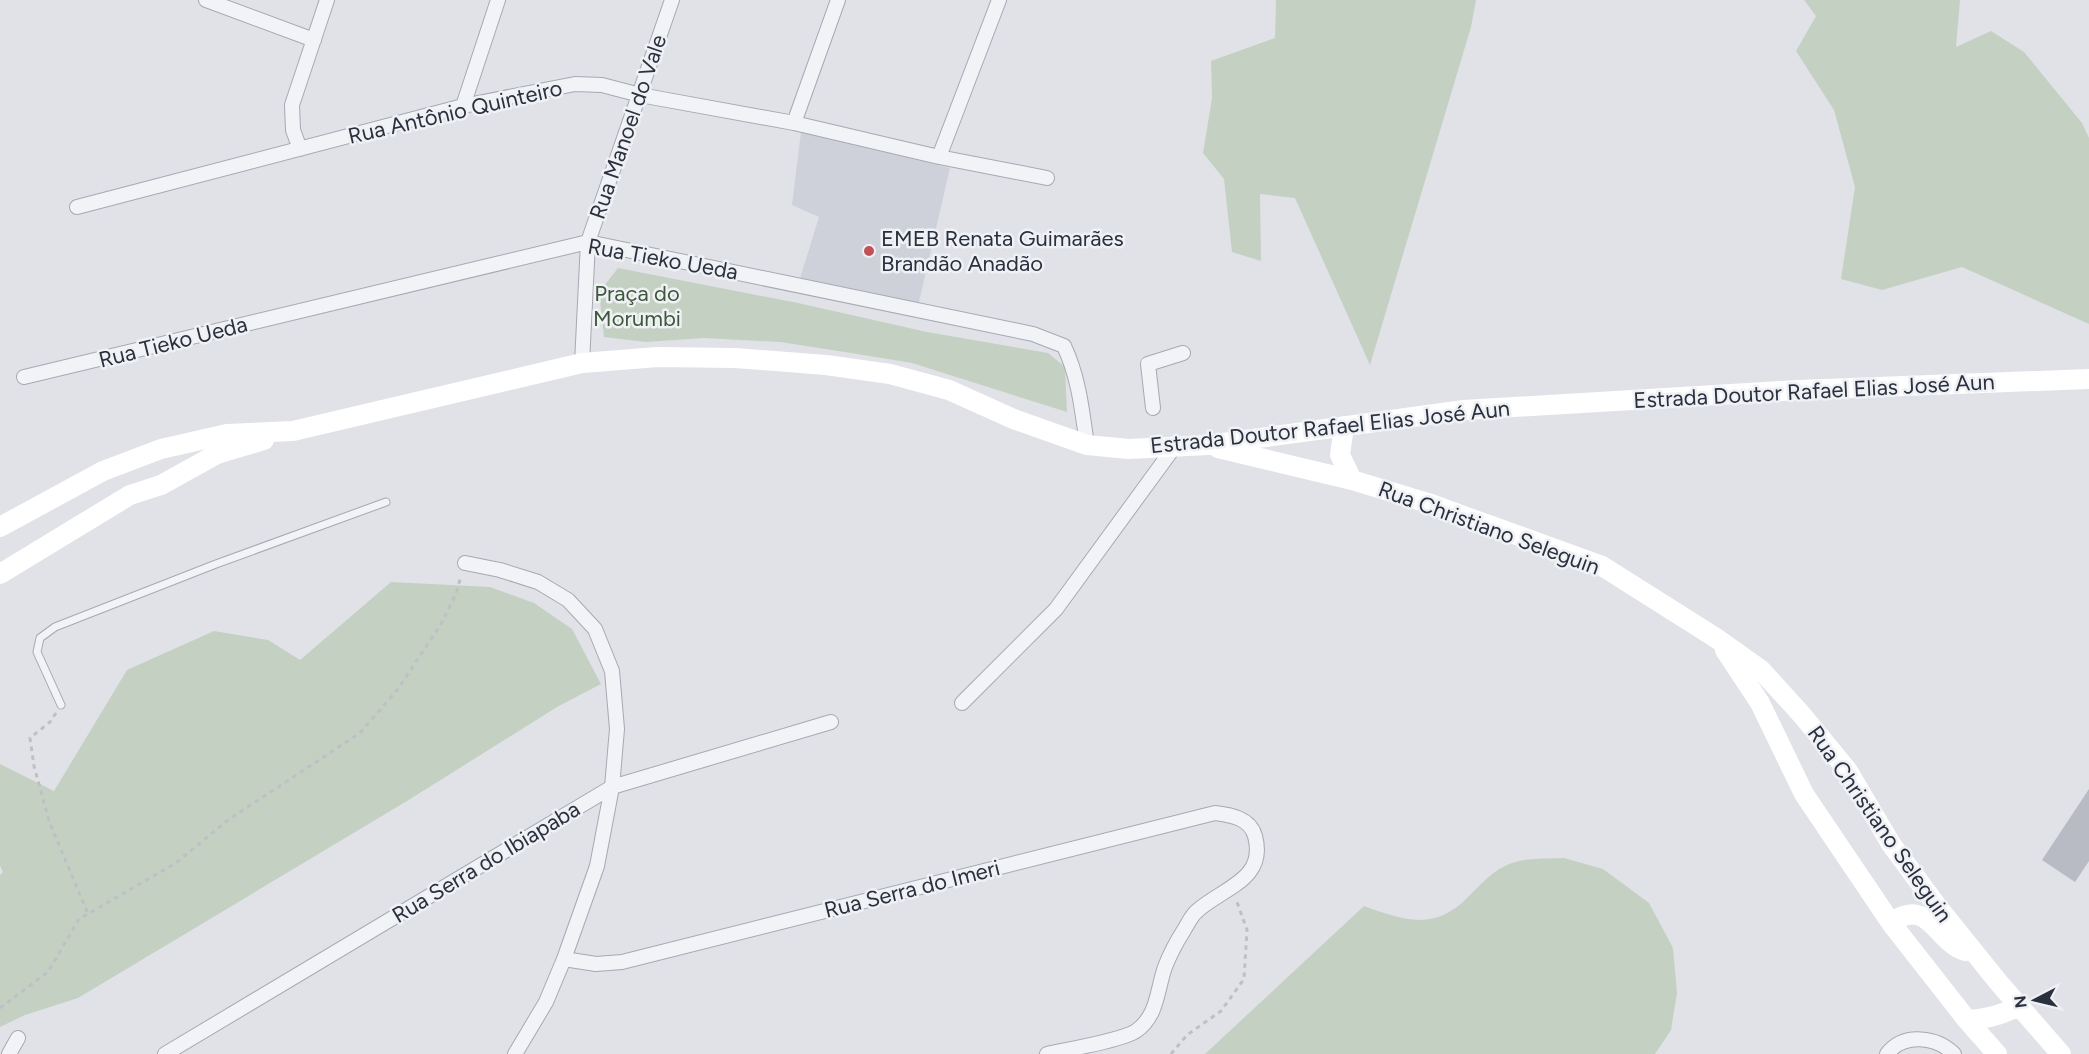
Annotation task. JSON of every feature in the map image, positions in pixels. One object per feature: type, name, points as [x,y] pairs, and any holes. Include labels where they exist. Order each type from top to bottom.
[{"type":"main road","name":"Estrada Doutor Rafael Elias José Aun","points":[[0,526],[103,471],[161,448],[227,434],[293,430],[582,363],[658,357],[735,358],[826,365],[890,374],[949,390],[1016,420],[1087,445],[1130,449],[1208,445],[1464,410],[1799,390],[2089,379]]},
{"type":"main road","points":[[1344,426],[1340,455],[1352,480]]},
{"type":"main road","points":[[0,574],[130,495],[161,485],[217,454],[293,430]]},
{"type":"main road","name":"Rua Christiano Seleguin","points":[[1208,445],[1352,480],[1428,503],[1602,566],[1716,638],[1761,670],[1848,771],[1891,844],[1976,955],[2061,1054]]},
{"type":"main road","points":[[1716,638],[1760,703],[1804,794],[1891,923],[1967,1020],[1997,1054]]},
{"type":"main road","points":[[1891,923],[1900,915],[1915,915],[1931,921],[1954,948],[1976,955]]},
{"type":"main road","points":[[1967,1020],[1994,1017],[2019,1006]]},
{"type":"street","points":[[206,0],[314,40]]},
{"type":"street","points":[[300,149],[293,130],[292,105],[327,0]]},
{"type":"street","points":[[463,106],[498,0]]},
{"type":"street","name":"Rua Manoel do Vale","points":[[582,363],[588,242],[672,0]]},
{"type":"street","points":[[794,123],[838,0]]},
{"type":"street","points":[[939,157],[999,0]]},
{"type":"street","name":"Rua Antônio Quinteiro","points":[[77,207],[463,106],[575,84],[602,85],[640,95],[794,123],[939,157],[1047,178]]},
{"type":"street","name":"Rua Tieko Ueda","points":[[24,378],[588,242],[1033,334],[1064,346],[1077,378],[1087,445]]},
{"type":"street","points":[[1153,408],[1148,364],[1183,353]]},
{"type":"street","points":[[962,703],[1056,609],[1175,446]]},
{"type":"street","points":[[465,563],[500,570],[538,582],[568,600],[595,629],[612,671],[617,729],[612,787],[597,866],[546,1002],[515,1054]]},
{"type":"street","name":"Rua Serra do Ibiapaba","points":[[165,1054],[612,787],[831,722]]},
{"type":"street","name":"Rua Serra do Imeri","points":[[564,959],[596,964],[622,962],[1215,813],[1236,815],[1254,830],[1259,849],[1255,864],[1232,889]]},
{"type":"street","points":[[1047,1054],[1135,1032],[1149,1017],[1158,999],[1166,966],[1195,912],[1223,892],[1232,889]]},
{"type":"street","points":[[9,1054],[18,1038]]},
{"type":"street","points":[[1887,1054],[1909,1040],[1929,1040],[1948,1047],[1954,1054]]},
{"type":"lane","points":[[61,705],[37,652],[40,638],[55,627],[226,560],[386,502]]},
{"type":"path","points":[[0,1008],[48,972],[79,919],[176,863],[228,820],[360,733],[398,689],[441,624],[456,594],[465,563]]},
{"type":"path","points":[[61,705],[50,722],[30,738],[34,766],[50,821],[88,914]]},
{"type":"path","points":[[1171,1054],[1187,1035],[1221,1011],[1244,979],[1247,930],[1232,889]]},
{"type":"shaded area","name":"EMEB Renata Guimarães Brandão Anadão","points":[[801,132],[950,168],[918,306],[798,285],[819,217],[792,205]]},
{"type":"green space","points":[[1276,0],[1476,0],[1471,27],[1370,365],[1295,198],[1260,194],[1261,261],[1232,252],[1224,179],[1203,153],[1212,98],[1211,61],[1275,38]]},
{"type":"green space","points":[[1804,0],[1960,0],[1956,47],[1991,31],[2024,52],[2082,123],[2089,138],[2089,324],[1962,267],[1882,290],[1841,279],[1855,187],[1834,110],[1796,51],[1816,16]]},
{"type":"green space","name":"Praça do Morumbi","points":[[618,268],[798,303],[927,332],[1048,353],[1065,367],[1067,412],[912,363],[851,353],[780,342],[704,338],[646,342],[604,337],[599,292]]},
{"type":"green space","points":[[391,582],[490,587],[534,603],[572,629],[601,684],[557,707],[407,801],[78,998],[25,1015],[0,1027],[0,875],[3,872],[0,866],[0,764],[54,791],[127,670],[214,631],[268,640],[300,660]]},
{"type":"green space","points":[[1564,858],[1603,869],[1649,903],[1673,948],[1677,993],[1671,1030],[1655,1054],[1205,1054],[1364,906],[1415,920],[1439,917],[1463,902],[1488,877],[1505,866],[1526,860]]},
{"type":"building","points":[[2089,789],[2089,861],[2075,882],[2042,860]]},
{"type":"place","name":"EMEB Renata Guimarães Brandão Anadão","points":[[869,251]]}]
